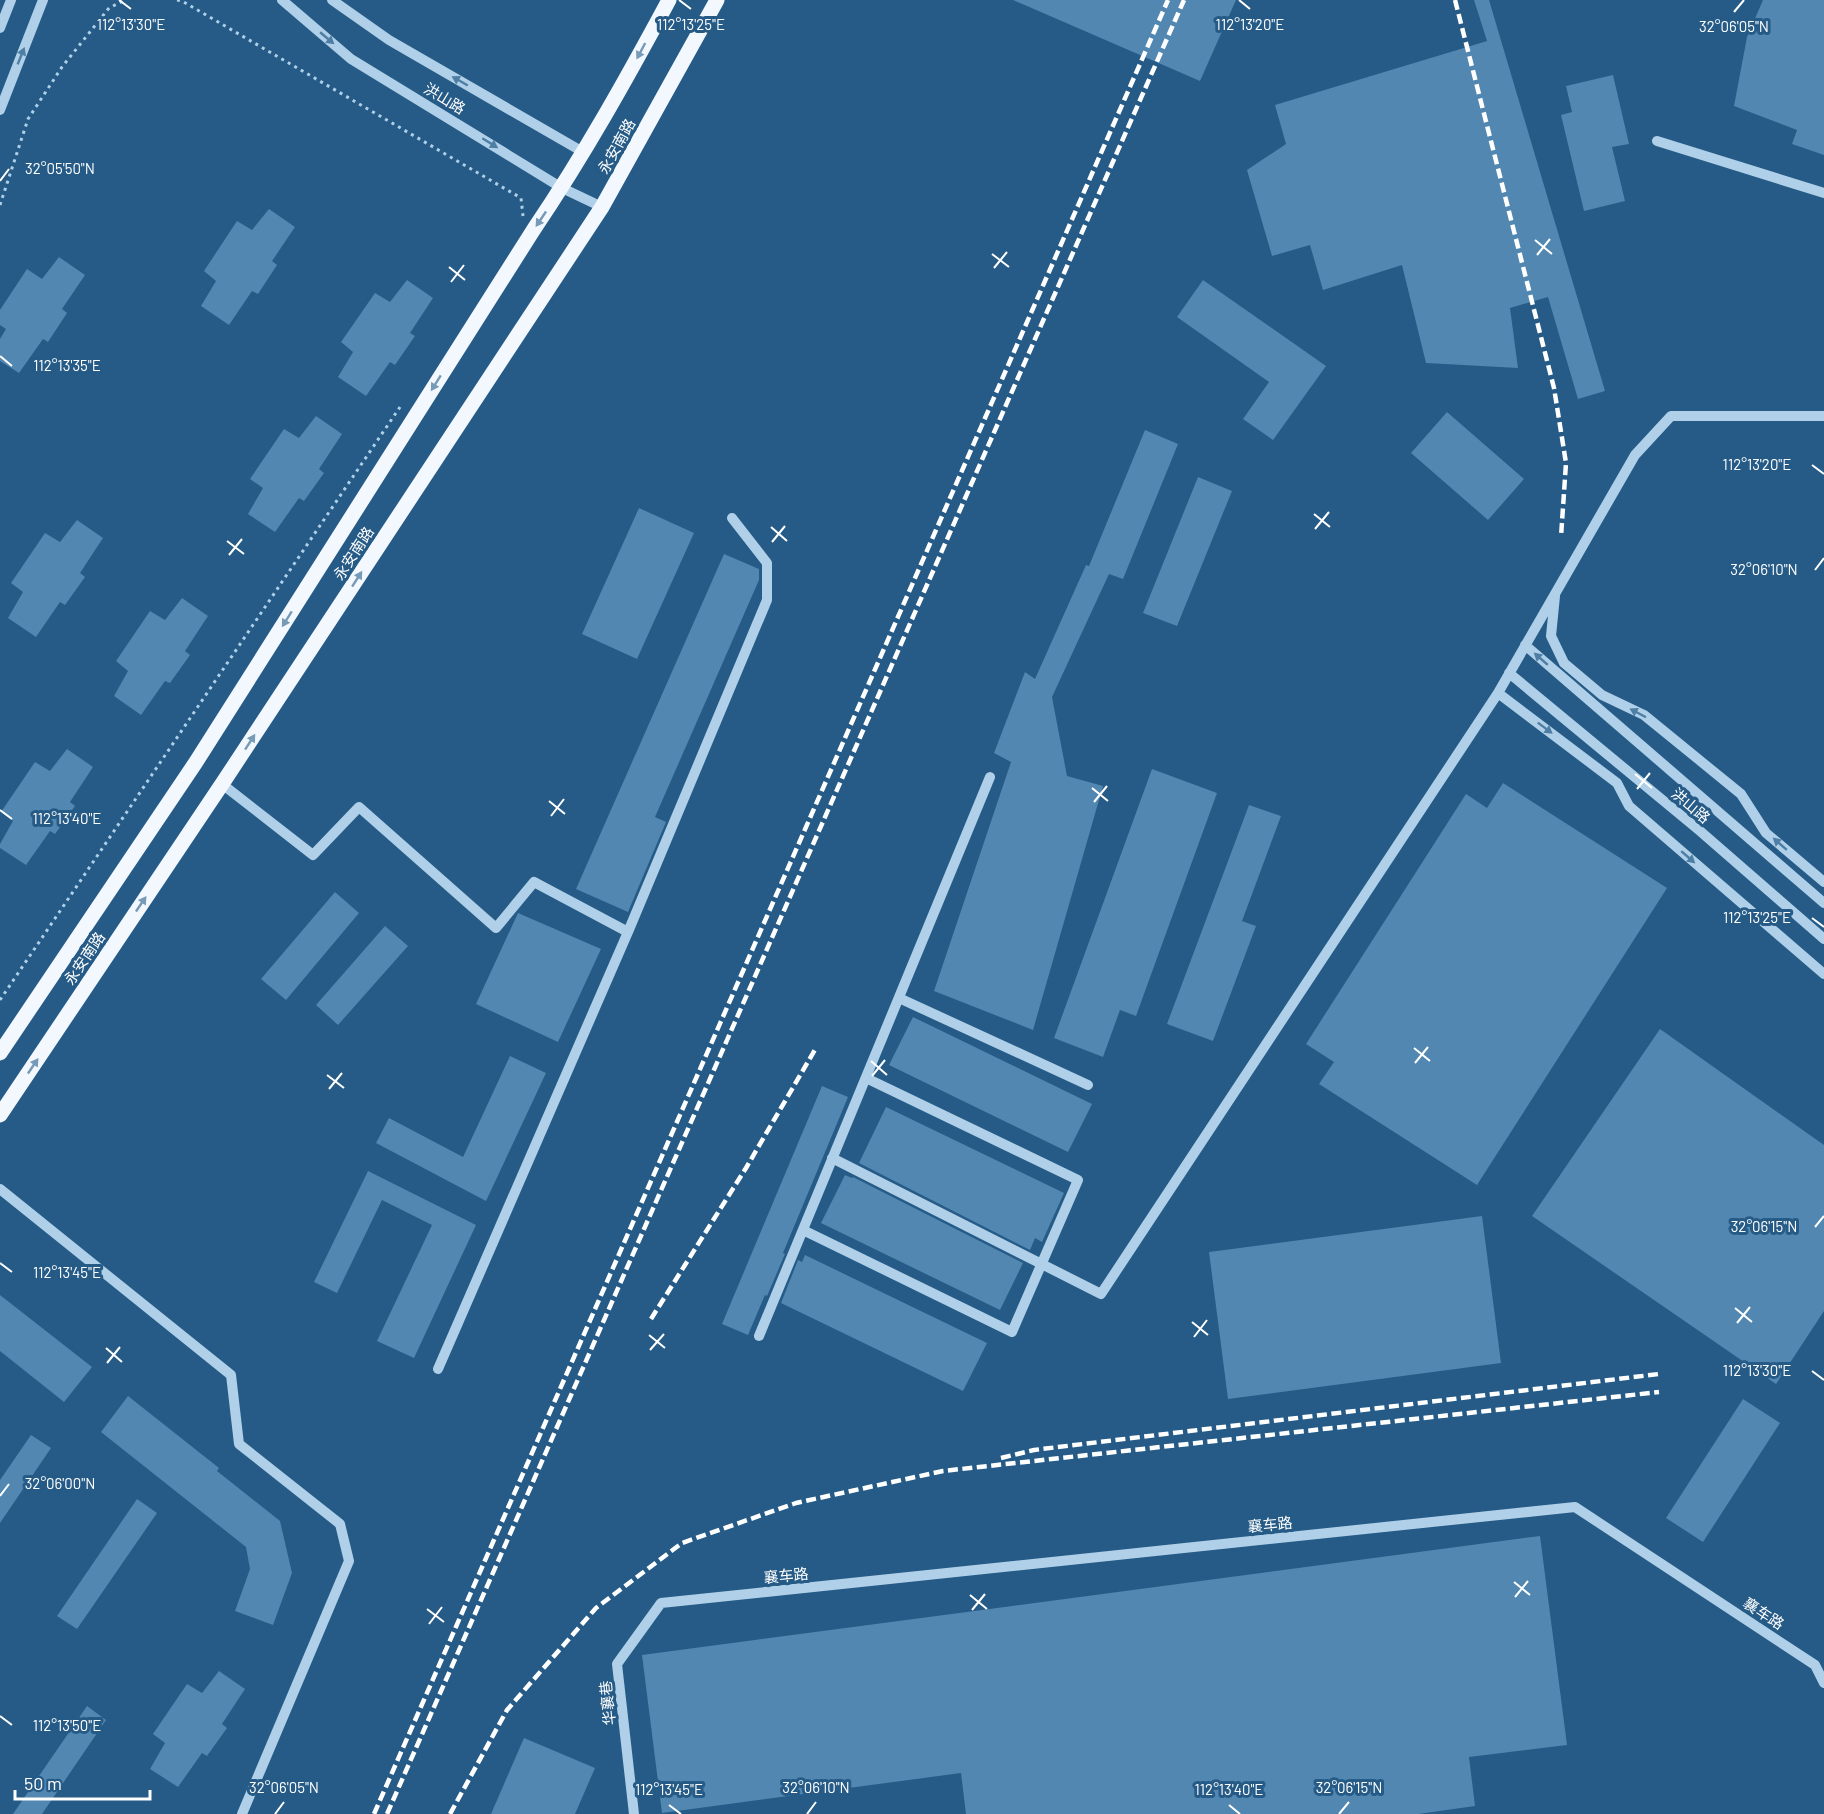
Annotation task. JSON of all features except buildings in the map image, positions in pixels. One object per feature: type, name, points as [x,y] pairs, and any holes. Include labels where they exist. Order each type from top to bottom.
[{"type":"main road","name":"永安南路","points":[[0,1053],[196,762],[562,188],[614,101],[669,0]]},
{"type":"main road","name":"永安南路","points":[[0,1115],[222,784],[602,207],[717,0]]},
{"type":"street","points":[[0,28],[11,0]]},
{"type":"street","points":[[0,110],[44,0]]},
{"type":"street","name":"洪山路","points":[[282,0],[351,59],[562,188],[602,207]]},
{"type":"street","name":"洪山路","points":[[333,0],[388,40],[583,152]]},
{"type":"street","points":[[1658,141],[1824,193]]},
{"type":"street","points":[[832,1158],[1101,1294],[1498,693],[1635,455],[1671,416],[1824,416]]},
{"type":"street","points":[[438,1369],[628,932],[767,600],[767,563],[732,518]]},
{"type":"street","points":[[1556,590],[1551,636],[1564,663],[1602,695],[1644,715],[1741,794],[1766,833],[1824,882]]},
{"type":"street","name":"洪山路","points":[[1525,645],[1824,903]]},
{"type":"street","name":"洪山路","points":[[1509,673],[1691,824],[1824,939]]},
{"type":"street","points":[[1498,693],[1617,783],[1629,806],[1824,974]]},
{"type":"street","points":[[759,1336],[990,777]]},
{"type":"street","points":[[222,784],[313,855],[359,807],[495,928],[534,882],[628,932]]},
{"type":"street","points":[[899,998],[1088,1084]]},
{"type":"street","points":[[802,1230],[1012,1332],[1078,1180],[866,1078]]},
{"type":"street","points":[[0,1189],[231,1375],[239,1444],[340,1524],[349,1561],[242,1814]]},
{"type":"street","name":"襄车路","points":[[661,1603],[1575,1507],[1815,1665],[1824,1683]]},
{"type":"street","name":"华襄巷","points":[[634,1814],[617,1664],[661,1603]]},
{"type":"path","points":[[0,205],[28,119],[62,66],[109,8],[125,0]]},
{"type":"path","points":[[177,0],[521,198],[524,222],[534,229]]},
{"type":"path","points":[[0,1000],[405,399]]},
{"type":"railway","points":[[374,1814],[1168,0]]},
{"type":"railway","points":[[387,1814],[1184,0]]},
{"type":"railway","points":[[1455,0],[1554,388],[1566,463],[1561,537]]},
{"type":"railway","points":[[651,1319],[746,1168],[816,1048]]},
{"type":"railway","points":[[1001,1458],[1034,1450],[1659,1374]]},
{"type":"railway","points":[[450,1814],[507,1710],[596,1608],[682,1543],[796,1503],[943,1471],[1659,1392]]}]
